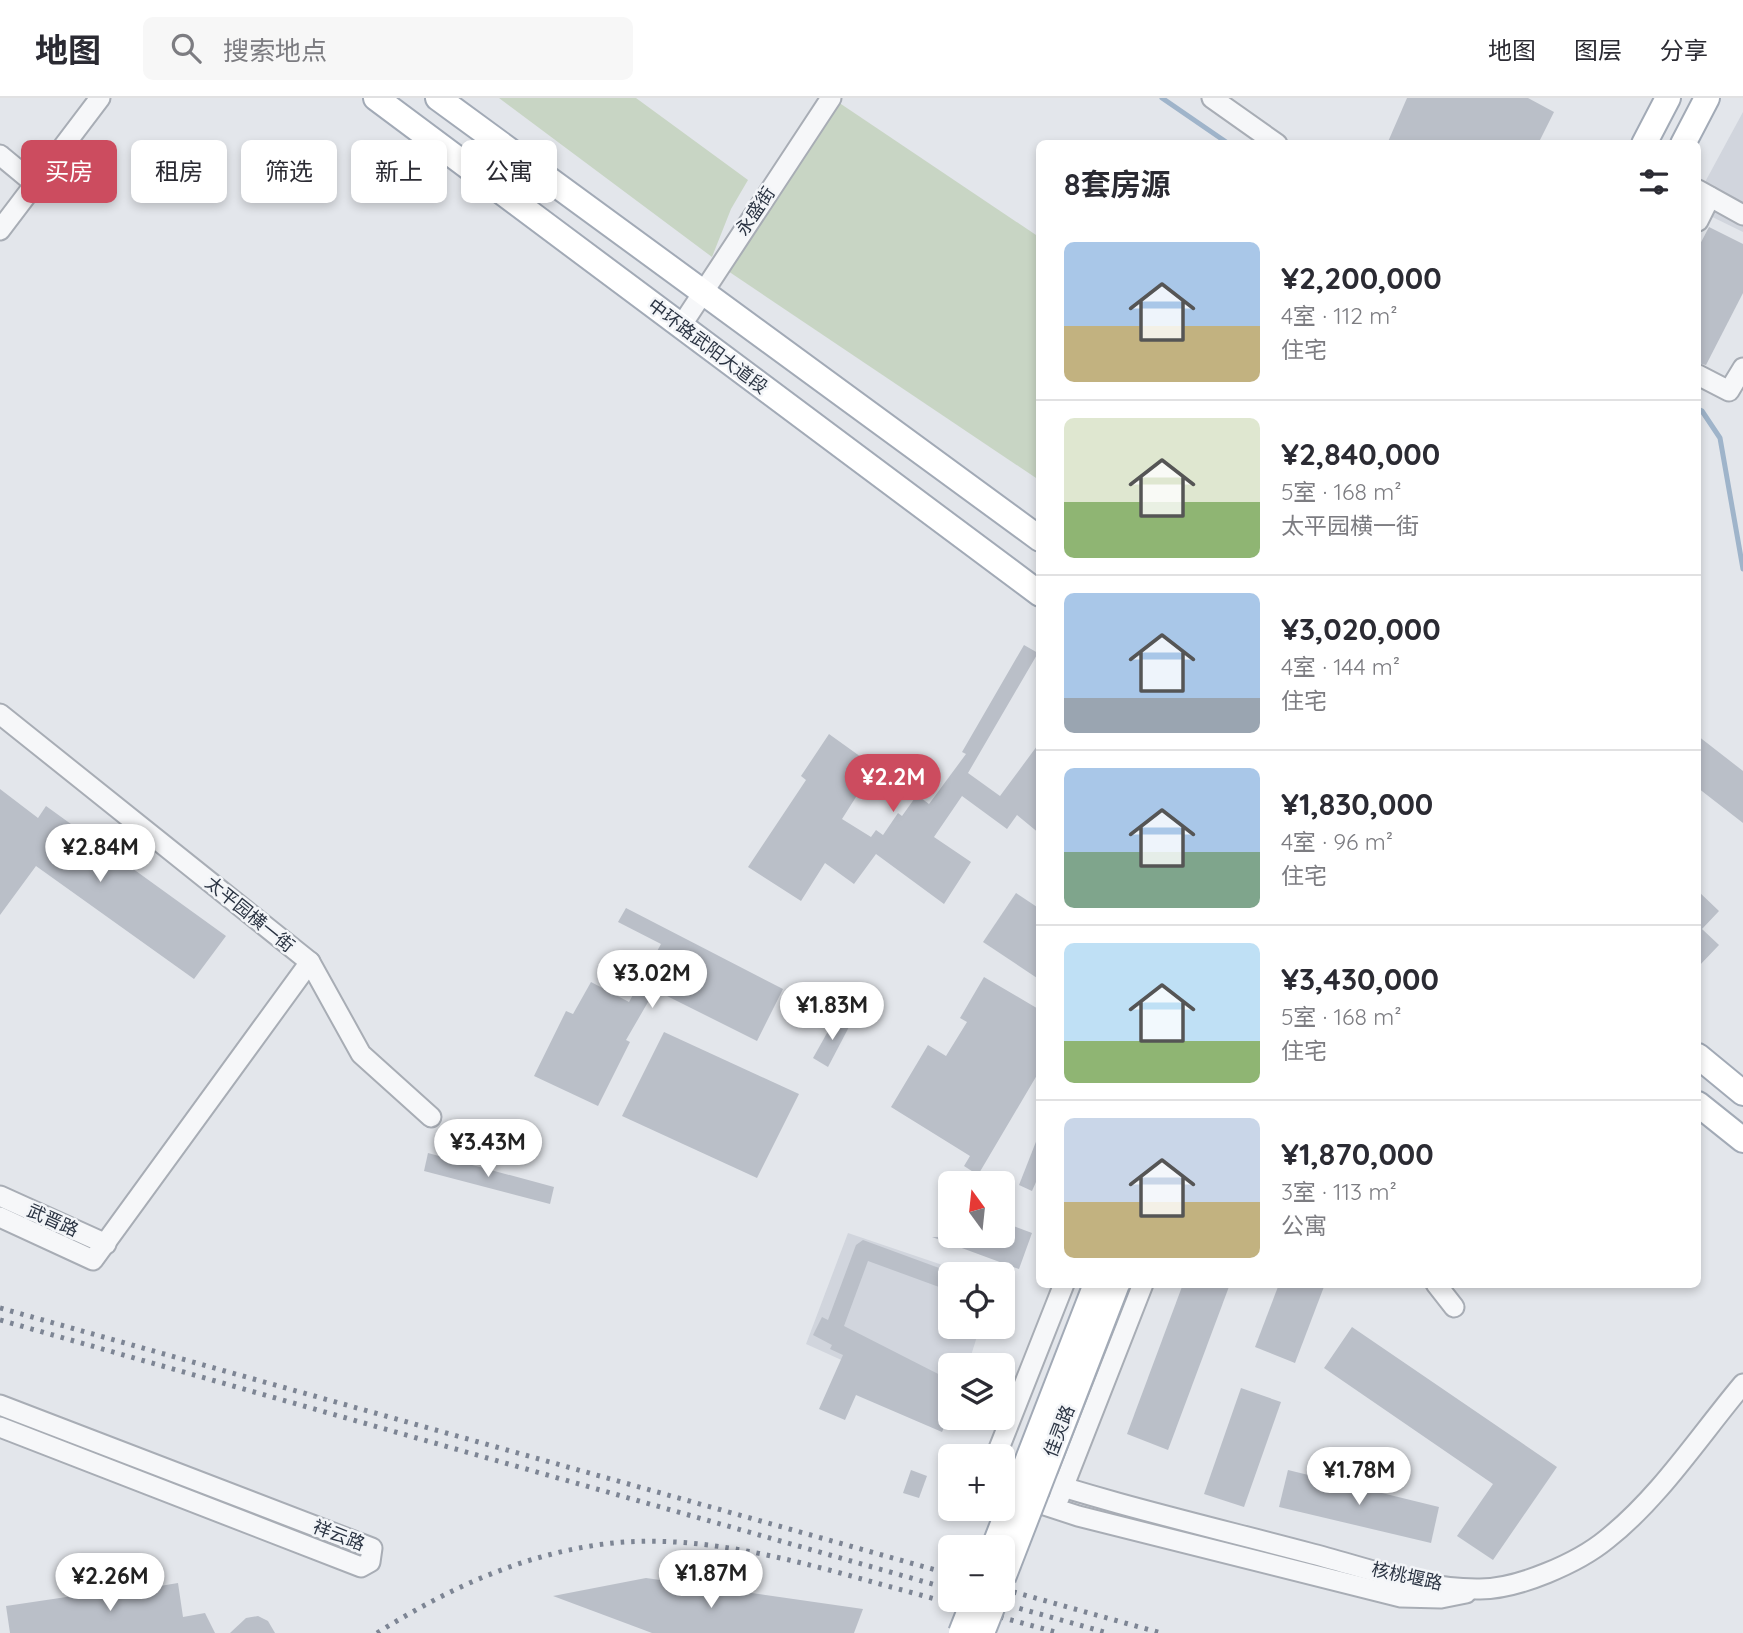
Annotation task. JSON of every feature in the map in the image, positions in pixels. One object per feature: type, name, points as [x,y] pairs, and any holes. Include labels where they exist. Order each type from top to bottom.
[{"type":"main road","name":"中环路武阳大道段","points":[[376,98],[1036,591]]},
{"type":"main road","points":[[438,98],[1036,536]]},
{"type":"main road","points":[[1646,140],[1668,98]]},
{"type":"main road","points":[[1685,140],[1707,98]]},
{"type":"main road","points":[[1701,1058],[1743,1093]]},
{"type":"main road","points":[[1701,1106],[1743,1140]]},
{"type":"main road","name":"佳灵路","points":[[998,1535],[1094,1288]]},
{"type":"main road","name":"佳灵路","points":[[1015,1547],[1115,1288]]},
{"type":"main road","points":[[961,1633],[969,1612]]},
{"type":"main road","points":[[982,1633],[990,1612]]},
{"type":"street","points":[[68,140],[100,98]]},
{"type":"street","name":"永盛街","points":[[681,326],[831,98]]},
{"type":"street","points":[[1212,98],[1271,140]]},
{"type":"street","points":[[0,155],[21,173]]},
{"type":"street","points":[[1704,194],[1743,215]]},
{"type":"street","points":[[0,230],[21,202]]},
{"type":"street","points":[[1701,377],[1729,391],[1743,368]]},
{"type":"street","name":"太平园横一街","points":[[0,714],[310,962],[93,1260]]},
{"type":"street","points":[[310,962],[361,1054],[431,1117]]},
{"type":"street","name":"武晋路","points":[[0,1196],[106,1244]]},
{"type":"street","name":"武晋路","points":[[0,1217],[93,1260]]},
{"type":"street","points":[[1001,1444],[1062,1288]]},
{"type":"street","points":[[1054,1508],[1141,1288]]},
{"type":"street","points":[[1439,1288],[1454,1307]]},
{"type":"street","name":"核桃堰路","points":[[1015,1472],[1063,1488],[1420,1581],[1481,1590],[1538,1576],[1606,1540],[1644,1503],[1743,1384]]},
{"type":"street","name":"祥云路","points":[[0,1405],[372,1548],[370,1562],[361,1567],[0,1427]]},
{"type":"street","points":[[1015,1495],[1054,1508],[1401,1597],[1441,1598],[1481,1590]]},
{"type":"shaded area","points":[[1743,112],[1743,232],[1701,211],[1701,189]]},
{"type":"shaded area","points":[[848,1233],[938,1263],[938,1339],[976,1339],[972,1353],[938,1353],[938,1404],[806,1344]]},
{"type":"green space","points":[[499,98],[636,98],[748,180],[731,209],[712,257]]},
{"type":"green space","points":[[835,100],[1036,235],[1036,478],[722,267]]},
{"type":"building","points":[[1407,98],[1528,98],[1554,112],[1540,140],[1389,140]]},
{"type":"building","points":[[1709,227],[1743,244],[1743,293],[1706,365],[1701,364],[1701,242]]},
{"type":"building","points":[[1024,645],[1036,652],[1036,656],[968,773],[1000,796],[1036,747],[1036,831],[1017,815],[1007,829],[962,796],[934,837],[971,862],[944,904],[876,854],[854,884],[825,863],[801,901],[748,867],[806,780],[801,776],[829,734],[875,767],[842,819],[871,837],[876,830],[883,835],[898,813],[902,816],[917,795],[929,804],[966,754],[962,752]]},
{"type":"building","points":[[1701,738],[1743,771],[1743,823],[1701,790]]},
{"type":"building","points":[[0,789],[38,818],[46,806],[226,936],[194,979],[36,866],[0,915]]},
{"type":"building","points":[[1016,893],[1036,906],[1036,977],[983,942]]},
{"type":"building","points":[[1701,894],[1719,911],[1702,929],[1719,945],[1701,964]]},
{"type":"building","points":[[626,908],[783,989],[757,1041],[655,990],[626,1040],[630,1042],[598,1106],[534,1076],[566,1011],[573,1014],[591,982],[629,1002],[661,944],[618,922]]},
{"type":"building","points":[[984,977],[1036,1008],[1036,1077],[980,1171],[972,1171],[964,1166],[970,1156],[891,1107],[928,1045],[946,1056],[967,1022],[960,1018]]},
{"type":"building","points":[[836,1017],[850,1025],[828,1067],[813,1058]]},
{"type":"building","points":[[664,1032],[799,1094],[757,1178],[622,1116]]},
{"type":"building","points":[[1036,1142],[1036,1182],[1032,1191],[1019,1185]]},
{"type":"building","points":[[428,1153],[554,1187],[550,1204],[424,1171]]},
{"type":"building","points":[[1015,1227],[1032,1233],[1019,1269],[1015,1268],[1015,1262],[1000,1262],[962,1248],[1015,1248]]},
{"type":"building","points":[[863,1240],[938,1268],[938,1287],[868,1261],[844,1326],[938,1374],[938,1430],[943,1430],[942,1432],[856,1395],[845,1420],[819,1409],[843,1355],[830,1349],[832,1345],[813,1335],[822,1317],[828,1320],[856,1245]]},
{"type":"building","points":[[1182,1288],[1229,1288],[1168,1450],[1127,1434]]},
{"type":"building","points":[[1277,1288],[1323,1288],[1295,1363],[1255,1347]]},
{"type":"building","points":[[1352,1327],[1557,1467],[1493,1560],[1457,1536],[1493,1484],[1324,1368]]},
{"type":"building","points":[[1241,1388],[1281,1402],[1244,1507],[1204,1494]]},
{"type":"building","points":[[911,1470],[927,1476],[919,1498],[903,1493]]},
{"type":"building","points":[[1288,1470],[1439,1507],[1431,1543],[1279,1507]]},
{"type":"building","points":[[646,1578],[863,1609],[854,1633],[652,1633],[553,1596]]},
{"type":"building","points":[[178,1583],[183,1617],[205,1613],[215,1633],[10,1633],[6,1606],[154,1584],[154,1587]]},
{"type":"building","points":[[258,1616],[268,1621],[275,1633],[230,1633],[246,1618]]},
{"type":"waterway","points":[[1162,98],[1223,140]]},
{"type":"waterway","points":[[1701,410],[1720,438],[1743,569]]},
{"type":"railway","points":[[0,1308],[938,1571]]},
{"type":"railway","points":[[0,1320],[938,1586]]},
{"type":"railway","points":[[377,1633],[456,1589],[510,1567],[567,1550],[633,1542],[705,1545],[776,1557],[1059,1633]]},
{"type":"railway","points":[[1015,1592],[1161,1633]]},
{"type":"railway","points":[[1015,1607],[1108,1633]]}]
